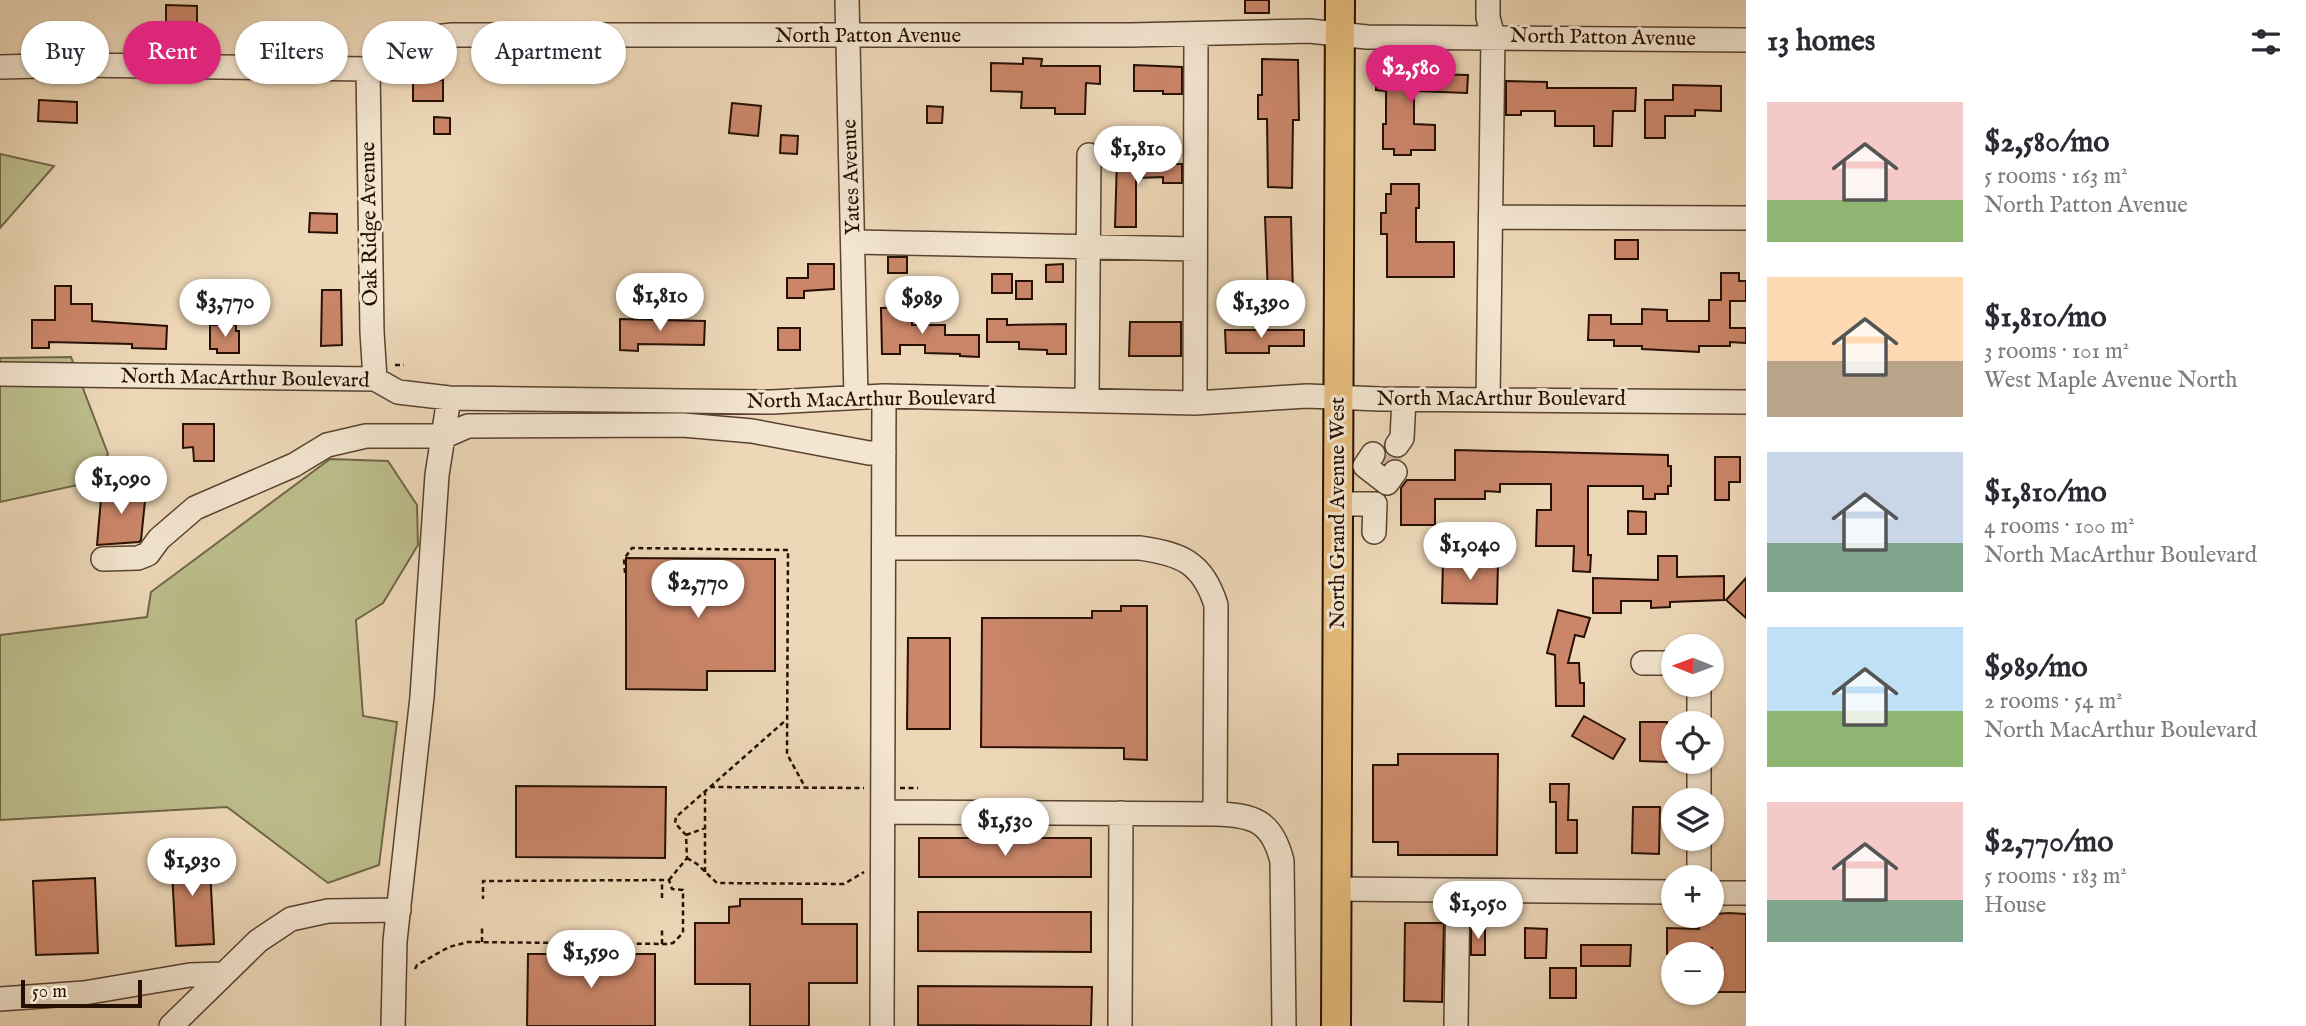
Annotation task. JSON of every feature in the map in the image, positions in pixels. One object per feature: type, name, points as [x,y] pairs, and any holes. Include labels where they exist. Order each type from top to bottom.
[{"type":"main road","name":"North Grand Avenue West","points":[[1336,1026],[1340,0]]},
{"type":"street","name":"Yates Avenue","points":[[848,0],[856,397]]},
{"type":"street","points":[[1488,0],[1488,16],[1493,37],[1488,399]]},
{"type":"street","name":"North Patton Avenue","points":[[457,35],[848,36],[1309,31],[1367,37],[1746,40]]},
{"type":"street","points":[[1195,403],[1196,34]]},
{"type":"street","points":[[0,67],[82,65],[362,69]]},
{"type":"street","name":"Oak Ridge Avenue","points":[[368,84],[371,318],[375,379]]},
{"type":"street","points":[[1087,399],[1089,155]]},
{"type":"street","points":[[1491,217],[1746,218]]},
{"type":"street","points":[[854,242],[1195,249]]},
{"type":"street","name":"North MacArthur Boulevard","points":[[0,374],[375,379],[398,391],[449,398],[772,402],[884,396],[1195,403],[1269,397],[1339,397],[1746,402]]},
{"type":"street","points":[[882,1026],[884,396]]},
{"type":"street","points":[[393,1026],[393,963],[422,697],[437,475],[449,398]]},
{"type":"street","points":[[1374,532],[1375,504],[1404,399]]},
{"type":"street","points":[[103,559],[138,558],[148,554],[159,539],[195,508],[294,465],[327,445],[366,436],[445,436],[468,426],[665,424],[752,431],[869,453],[884,453]]},
{"type":"street","points":[[1338,504],[1375,504]]},
{"type":"street","points":[[884,548],[1140,548],[1163,551],[1194,566],[1204,575],[1216,605],[1215,814]]},
{"type":"street","points":[[1643,663],[1661,663]]},
{"type":"street","points":[[884,812],[1215,814],[1253,818],[1266,826],[1278,844],[1283,860],[1284,1026]]},
{"type":"street","points":[[1120,1026],[1121,813]]},
{"type":"street","points":[[1336,889],[1661,892]]},
{"type":"street","points":[[1456,1026],[1458,890]]},
{"type":"street","points":[[1724,893],[1746,893]]},
{"type":"street","points":[[170,1026],[258,941],[290,919],[328,911],[399,910]]},
{"type":"street","points":[[0,999],[84,993],[190,975],[223,974]]},
{"type":"path","points":[[625,573],[624,559],[632,548],[788,550],[787,754],[805,788]]},
{"type":"path","points":[[483,899],[483,881],[669,880],[687,858],[687,835],[676,823],[676,817],[787,720]]},
{"type":"path","points":[[710,787],[871,788]]},
{"type":"path","points":[[893,788],[918,788]]},
{"type":"path","points":[[705,791],[705,872]]},
{"type":"path","points":[[687,835],[705,828]]},
{"type":"path","points":[[687,858],[718,883],[844,884],[868,869]]},
{"type":"path","points":[[414,970],[417,965],[459,943],[673,943],[683,933],[683,890],[672,889],[669,880]]},
{"type":"path","points":[[662,881],[662,898]]},
{"type":"path","points":[[482,925],[482,942]]},
{"type":"path","points":[[662,927],[662,944]]},
{"type":"green space","points":[[0,154],[54,166],[0,228]]},
{"type":"green space","points":[[71,357],[108,454],[96,481],[0,502],[0,358]]},
{"type":"green space","points":[[330,459],[388,461],[417,505],[418,545],[383,603],[356,620],[363,716],[397,722],[379,865],[328,883],[227,807],[0,820],[0,635],[147,617],[151,592]]},
{"type":"building","points":[[1245,0],[1269,0],[1269,13],[1245,13]]},
{"type":"building","points":[[166,5],[197,6],[197,21],[166,21]]},
{"type":"building","points":[[1023,58],[1042,59],[1041,66],[1100,66],[1100,84],[1086,83],[1085,114],[1055,114],[1055,108],[1021,108],[1022,92],[991,91],[991,63],[1023,64]]},
{"type":"building","points":[[1262,59],[1298,60],[1299,120],[1293,120],[1292,188],[1268,187],[1267,119],[1258,119],[1258,95],[1262,95]]},
{"type":"building","points":[[1134,65],[1182,67],[1182,94],[1134,91]]},
{"type":"building","points":[[1377,66],[1426,67],[1426,74],[1468,75],[1467,93],[1414,91],[1414,124],[1435,125],[1435,150],[1411,150],[1411,155],[1394,155],[1394,149],[1383,149],[1386,91],[1376,90]]},
{"type":"building","points":[[1506,81],[1547,82],[1547,88],[1636,88],[1635,111],[1613,111],[1612,146],[1594,146],[1594,126],[1555,126],[1555,111],[1521,111],[1521,115],[1506,115]]},
{"type":"building","points":[[413,84],[443,84],[443,101],[413,101]]},
{"type":"building","points":[[1673,85],[1721,86],[1721,111],[1695,110],[1695,116],[1665,116],[1665,138],[1645,138],[1645,100],[1673,100]]},
{"type":"building","points":[[39,100],[77,102],[77,123],[38,121]]},
{"type":"building","points":[[732,103],[761,106],[758,136],[729,133]]},
{"type":"building","points":[[927,106],[943,107],[942,123],[927,123]]},
{"type":"building","points":[[434,117],[450,118],[450,134],[434,134]]},
{"type":"building","points":[[781,135],[798,136],[797,154],[780,153]]},
{"type":"building","points":[[1117,159],[1139,159],[1139,164],[1182,164],[1182,183],[1163,183],[1163,177],[1136,178],[1136,227],[1115,227]]},
{"type":"building","points":[[1391,184],[1419,184],[1416,242],[1454,242],[1454,277],[1387,277],[1387,234],[1381,234],[1381,213],[1386,213],[1386,194],[1391,194]]},
{"type":"building","points":[[310,213],[337,214],[337,233],[309,232]]},
{"type":"building","points":[[1265,217],[1291,217],[1293,295],[1268,295]]},
{"type":"building","points":[[1615,240],[1638,240],[1638,259],[1615,259]]},
{"type":"building","points":[[888,257],[907,257],[907,273],[888,273]]},
{"type":"building","points":[[808,264],[834,264],[834,289],[804,291],[804,298],[787,298],[787,278],[808,278]]},
{"type":"building","points":[[1063,264],[1063,282],[1046,282],[1046,265]]},
{"type":"building","points":[[1721,273],[1739,273],[1739,281],[1746,281],[1746,301],[1730,301],[1730,328],[1746,328],[1746,343],[1699,346],[1699,352],[1614,346],[1614,340],[1588,340],[1589,315],[1611,315],[1611,324],[1642,324],[1642,309],[1667,310],[1667,321],[1709,321],[1709,300],[1721,300]]},
{"type":"building","points":[[992,274],[1012,274],[1012,293],[992,293]]},
{"type":"building","points":[[1016,281],[1032,281],[1032,299],[1016,299]]},
{"type":"building","points":[[55,286],[71,286],[71,304],[92,304],[92,321],[167,326],[166,349],[132,348],[132,344],[49,342],[49,348],[32,348],[32,320],[55,320]]},
{"type":"building","points":[[322,290],[341,290],[342,345],[321,346]]},
{"type":"building","points":[[912,307],[912,325],[945,325],[945,335],[979,335],[979,357],[925,353],[925,345],[900,345],[900,354],[882,354],[881,308]]},
{"type":"building","points":[[620,319],[705,321],[704,345],[638,344],[638,351],[620,350]]},
{"type":"building","points":[[987,319],[1007,319],[1007,325],[1066,324],[1066,354],[1019,349],[1019,342],[987,342]]},
{"type":"building","points":[[1130,322],[1181,322],[1181,356],[1129,356]]},
{"type":"building","points":[[210,325],[236,325],[236,331],[239,331],[239,353],[217,353],[217,349],[210,349]]},
{"type":"building","points":[[778,328],[800,328],[800,350],[778,350]]},
{"type":"building","points":[[1225,330],[1304,330],[1304,346],[1269,346],[1269,353],[1226,353]]},
{"type":"building","points":[[183,424],[214,424],[214,461],[194,461],[193,447],[183,448]]},
{"type":"building","points":[[1455,450],[1668,455],[1671,486],[1668,486],[1668,494],[1655,494],[1655,499],[1643,499],[1643,486],[1588,486],[1590,572],[1573,571],[1574,546],[1536,546],[1537,510],[1551,510],[1551,484],[1500,484],[1500,492],[1485,491],[1485,499],[1435,499],[1435,525],[1401,525],[1401,488],[1407,480],[1455,480]]},
{"type":"building","points":[[1715,457],[1740,457],[1740,482],[1729,482],[1729,500],[1715,500]]},
{"type":"building","points":[[102,487],[146,491],[139,542],[97,545]]},
{"type":"building","points":[[1628,511],[1646,512],[1646,534],[1628,534]]},
{"type":"building","points":[[1658,556],[1677,556],[1677,577],[1724,576],[1724,600],[1670,602],[1670,607],[1651,608],[1651,601],[1621,601],[1621,613],[1593,613],[1593,578],[1658,580]]},
{"type":"building","points":[[626,558],[775,559],[775,671],[707,671],[707,690],[626,689]]},
{"type":"building","points":[[1443,560],[1498,561],[1497,604],[1442,603]]},
{"type":"building","points":[[1746,578],[1746,618],[1726,600]]},
{"type":"building","points":[[1121,606],[1147,606],[1147,760],[1124,759],[1124,748],[981,747],[982,618],[1092,618],[1092,611],[1121,611]]},
{"type":"building","points":[[1558,610],[1590,618],[1584,637],[1575,635],[1568,663],[1579,663],[1580,683],[1584,683],[1584,706],[1556,706],[1555,655],[1547,653]]},
{"type":"building","points":[[908,638],[950,638],[950,729],[907,729]]},
{"type":"building","points":[[1584,716],[1625,739],[1613,759],[1572,736]]},
{"type":"building","points":[[1640,722],[1661,722],[1661,762],[1640,761]]},
{"type":"building","points":[[1398,754],[1498,754],[1497,855],[1398,855],[1398,842],[1373,842],[1373,765],[1398,765]]},
{"type":"building","points":[[1550,784],[1569,784],[1568,820],[1577,820],[1577,853],[1556,853],[1556,802],[1550,802]]},
{"type":"building","points":[[516,786],[666,787],[665,858],[516,857]]},
{"type":"building","points":[[1633,807],[1660,807],[1659,854],[1632,853]]},
{"type":"building","points":[[919,838],[1091,838],[1091,877],[919,877]]},
{"type":"building","points":[[209,851],[214,944],[176,946],[171,852]]},
{"type":"building","points":[[95,878],[98,953],[36,955],[33,881]]},
{"type":"building","points":[[740,899],[802,899],[802,924],[857,924],[857,983],[809,983],[809,1026],[750,1026],[750,984],[695,984],[695,923],[729,923],[729,907],[740,906]]},
{"type":"building","points":[[918,912],[1091,912],[1091,952],[918,951]]},
{"type":"building","points":[[1724,913],[1746,914],[1746,992],[1724,992],[1724,942],[1667,942],[1667,928],[1724,928]]},
{"type":"building","points":[[1405,923],[1444,923],[1442,1002],[1404,1001]]},
{"type":"building","points":[[1471,927],[1485,927],[1485,955],[1471,955]]},
{"type":"building","points":[[1525,928],[1547,929],[1546,958],[1525,958]]},
{"type":"building","points":[[1581,945],[1631,945],[1630,966],[1581,966]]},
{"type":"building","points":[[528,954],[655,954],[655,1026],[527,1026]]},
{"type":"building","points":[[1550,968],[1576,968],[1576,998],[1550,998]]},
{"type":"building","points":[[918,986],[1092,987],[1091,1026],[918,1025]]},
{"type":"tunnel","points":[[1385,464],[1397,445]]}]
